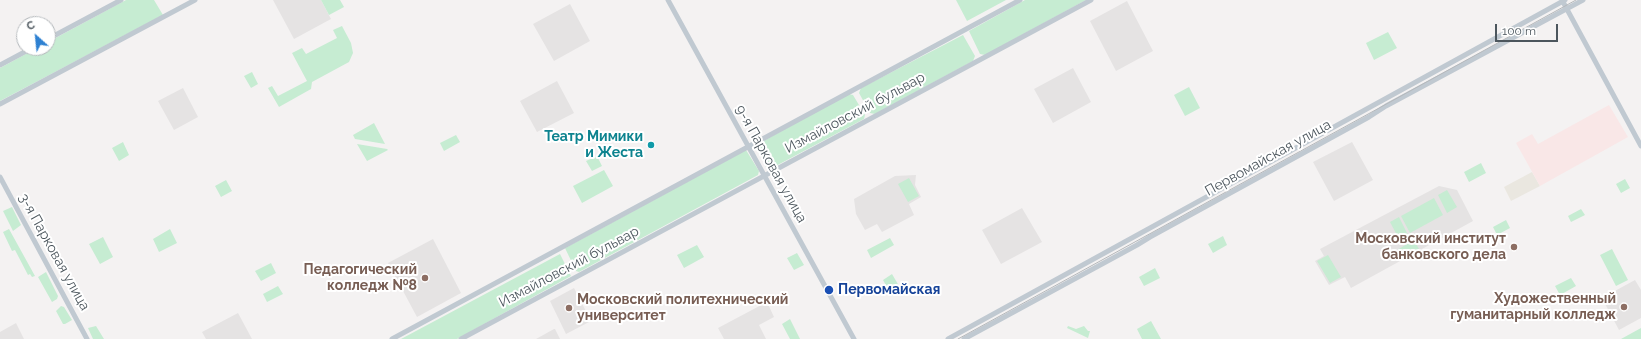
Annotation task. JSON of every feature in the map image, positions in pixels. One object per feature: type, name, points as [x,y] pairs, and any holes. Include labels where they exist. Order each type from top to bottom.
[{"type":"main road","points":[[56,35],[121,0]]},
{"type":"main road","points":[[0,104],[195,0]]},
{"type":"main road","name":"9-я Парковая улица","points":[[668,0],[854,339]]},
{"type":"main road","name":"Измайловский бульвар","points":[[392,339],[1020,0]]},
{"type":"main road","name":"Измайловский бульвар","points":[[461,339],[1091,0]]},
{"type":"main road","points":[[1563,0],[1641,146]]},
{"type":"main road","name":"Первомайская улица","points":[[948,339],[1563,0]]},
{"type":"main road","name":"Первомайская улица","points":[[964,339],[1138,245],[1369,117],[1386,106],[1584,0]]},
{"type":"main road","points":[[0,65],[17,56]]},
{"type":"main road","name":"3-я Парковая улица","points":[[0,178],[87,339]]},
{"type":"shaded area","points":[[273,0],[321,0],[331,19],[294,39]]},
{"type":"shaded area","points":[[1127,1],[1153,51],[1116,71],[1090,21]]},
{"type":"shaded area","points":[[570,4],[590,41],[554,61],[533,24]]},
{"type":"shaded area","points":[[1073,68],[1091,102],[1053,123],[1034,89]]},
{"type":"shaded area","points":[[557,81],[574,113],[537,132],[520,101]]},
{"type":"shaded area","points":[[183,88],[198,117],[174,130],[158,101]]},
{"type":"shaded area","points":[[1609,105],[1628,137],[1540,186],[1516,143],[1532,134],[1538,144]]},
{"type":"shaded area","points":[[1352,142],[1373,180],[1334,201],[1313,162]]},
{"type":"shaded area","points":[[1532,172],[1540,186],[1511,201],[1504,187]]},
{"type":"shaded area","points":[[916,175],[915,185],[921,197],[909,204],[914,215],[882,232],[877,224],[865,230],[856,214],[854,199],[895,176]]},
{"type":"shaded area","points":[[1439,186],[1457,190],[1473,221],[1351,288],[1345,277],[1329,285],[1315,261],[1324,256],[1320,249]]},
{"type":"shaded area","points":[[1022,208],[1042,242],[1001,264],[982,230]]},
{"type":"shaded area","name":"Педагогический колледж №8","points":[[433,239],[461,293],[417,317],[388,263]]},
{"type":"shaded area","name":"Художественный гуманитарный колледж","points":[[1635,280],[1641,290],[1641,318],[1619,330],[1602,298]]},
{"type":"shaded area","name":"Московский политехнический университет","points":[[574,288],[591,321],[566,334],[550,301]]},
{"type":"shaded area","points":[[767,302],[774,317],[759,325],[766,339],[724,339],[718,328]]},
{"type":"shaded area","points":[[238,313],[252,339],[206,339],[202,332]]},
{"type":"shaded area","points":[[16,323],[24,339],[0,339],[0,332]]},
{"type":"shaded area","points":[[554,329],[560,339],[536,339]]},
{"type":"green space","points":[[126,0],[154,0],[163,15],[0,101],[0,68],[22,56],[56,56],[56,38]]},
{"type":"green space","points":[[321,0],[340,0],[344,7],[329,15]]},
{"type":"green space","points":[[956,0],[1006,0],[967,21]]},
{"type":"green space","points":[[1025,0],[1086,0],[985,55],[980,54],[969,31]]},
{"type":"green space","points":[[342,26],[351,43],[353,53],[349,62],[312,82],[311,89],[279,107],[268,88],[272,86],[278,96],[307,81],[292,53],[302,48],[306,54],[337,38],[333,30]]},
{"type":"green space","points":[[1388,32],[1397,48],[1374,60],[1366,43]]},
{"type":"green space","points":[[963,35],[975,56],[973,61],[875,114],[870,113],[859,93],[861,88]]},
{"type":"green space","points":[[252,72],[258,84],[251,88],[244,76]]},
{"type":"green space","points":[[1189,87],[1200,108],[1185,116],[1174,95]]},
{"type":"green space","points":[[849,94],[853,95],[865,115],[864,119],[772,168],[766,167],[756,145]]},
{"type":"green space","points":[[374,123],[385,144],[355,139],[353,135]]},
{"type":"green space","points":[[456,135],[460,142],[444,151],[440,143]]},
{"type":"green space","points":[[123,142],[129,155],[119,161],[112,148]]},
{"type":"green space","points":[[357,144],[387,149],[388,150],[367,161]]},
{"type":"green space","points":[[746,150],[759,171],[758,175],[579,272],[576,271],[565,248]]},
{"type":"green space","points":[[597,156],[602,166],[592,171],[586,161]]},
{"type":"green space","points":[[1481,163],[1486,173],[1469,182],[1464,172]]},
{"type":"green space","points":[[604,170],[613,186],[582,203],[573,186]]},
{"type":"green space","points":[[909,178],[919,196],[908,202],[898,184]]},
{"type":"green space","points":[[1625,179],[1630,188],[1621,193],[1616,184]]},
{"type":"green space","points":[[226,180],[232,191],[221,197],[215,186]]},
{"type":"green space","points":[[1447,190],[1457,207],[1447,213],[1438,195]]},
{"type":"green space","points":[[1434,198],[1443,215],[1410,233],[1401,216]]},
{"type":"green space","points":[[12,207],[21,225],[13,231],[3,211]]},
{"type":"green space","points":[[1581,209],[1585,215],[1571,222],[1568,216]]},
{"type":"green space","points":[[1399,217],[1408,235],[1399,239],[1390,222]]},
{"type":"green space","points":[[1506,220],[1510,228],[1497,235],[1493,227]]},
{"type":"green space","points":[[9,229],[35,276],[32,277],[30,274],[28,275],[15,250],[12,251],[3,232]]},
{"type":"green space","points":[[170,229],[177,243],[159,252],[153,239]]},
{"type":"green space","points":[[1223,236],[1227,245],[1213,253],[1208,244]]},
{"type":"green space","points":[[103,237],[113,257],[100,264],[89,244]]},
{"type":"green space","points":[[890,238],[894,245],[871,258],[867,250]]},
{"type":"green space","points":[[1414,240],[1419,249],[1402,258],[1397,250]]},
{"type":"green space","points":[[697,245],[704,257],[684,268],[677,255]]},
{"type":"green space","points":[[1612,249],[1628,280],[1616,286],[1600,255]]},
{"type":"green space","points":[[797,253],[804,265],[794,270],[787,258]]},
{"type":"green space","points":[[560,254],[571,276],[457,339],[401,339]]},
{"type":"green space","points":[[1328,255],[1341,277],[1330,283],[1317,261]]},
{"type":"green space","points":[[271,263],[276,273],[261,281],[255,271]]},
{"type":"green space","points":[[1155,268],[1160,278],[1144,286],[1139,277]]},
{"type":"green space","points":[[46,272],[58,296],[57,299],[52,302],[38,277]]},
{"type":"green space","points":[[892,274],[902,291],[892,296],[883,280]]},
{"type":"green space","points":[[1571,278],[1576,286],[1560,295],[1555,286]]},
{"type":"green space","points":[[278,286],[283,294],[267,302],[263,294]]},
{"type":"green space","points":[[61,306],[64,307],[72,320],[65,324],[63,324],[56,311]]},
{"type":"green space","points":[[790,319],[800,339],[790,339],[782,324]]},
{"type":"green space","points":[[1151,321],[1161,339],[1142,339],[1137,329]]},
{"type":"green space","points":[[96,326],[104,339],[93,339],[88,328]]},
{"type":"green space","points":[[1068,326],[1076,329],[1084,326],[1088,331],[1090,331],[1088,338],[1067,328]]},
{"type":"green space","points":[[1641,328],[1641,339],[1621,339]]},
{"type":"tram line","points":[[958,339],[1576,0]]},
{"type":"place","name":"Театр Мимики и Жеста","points":[[651,145]]},
{"type":"place","name":"Московский институт банковского дела","points":[[1514,247]]},
{"type":"place","name":"Педагогический колледж №8","points":[[425,278]]},
{"type":"place","name":"Первомайская","points":[[829,290]]},
{"type":"place","name":"Художественный гуманитарный колледж","points":[[1624,307]]},
{"type":"place","name":"Московский политехнический университет","points":[[569,308]]}]
